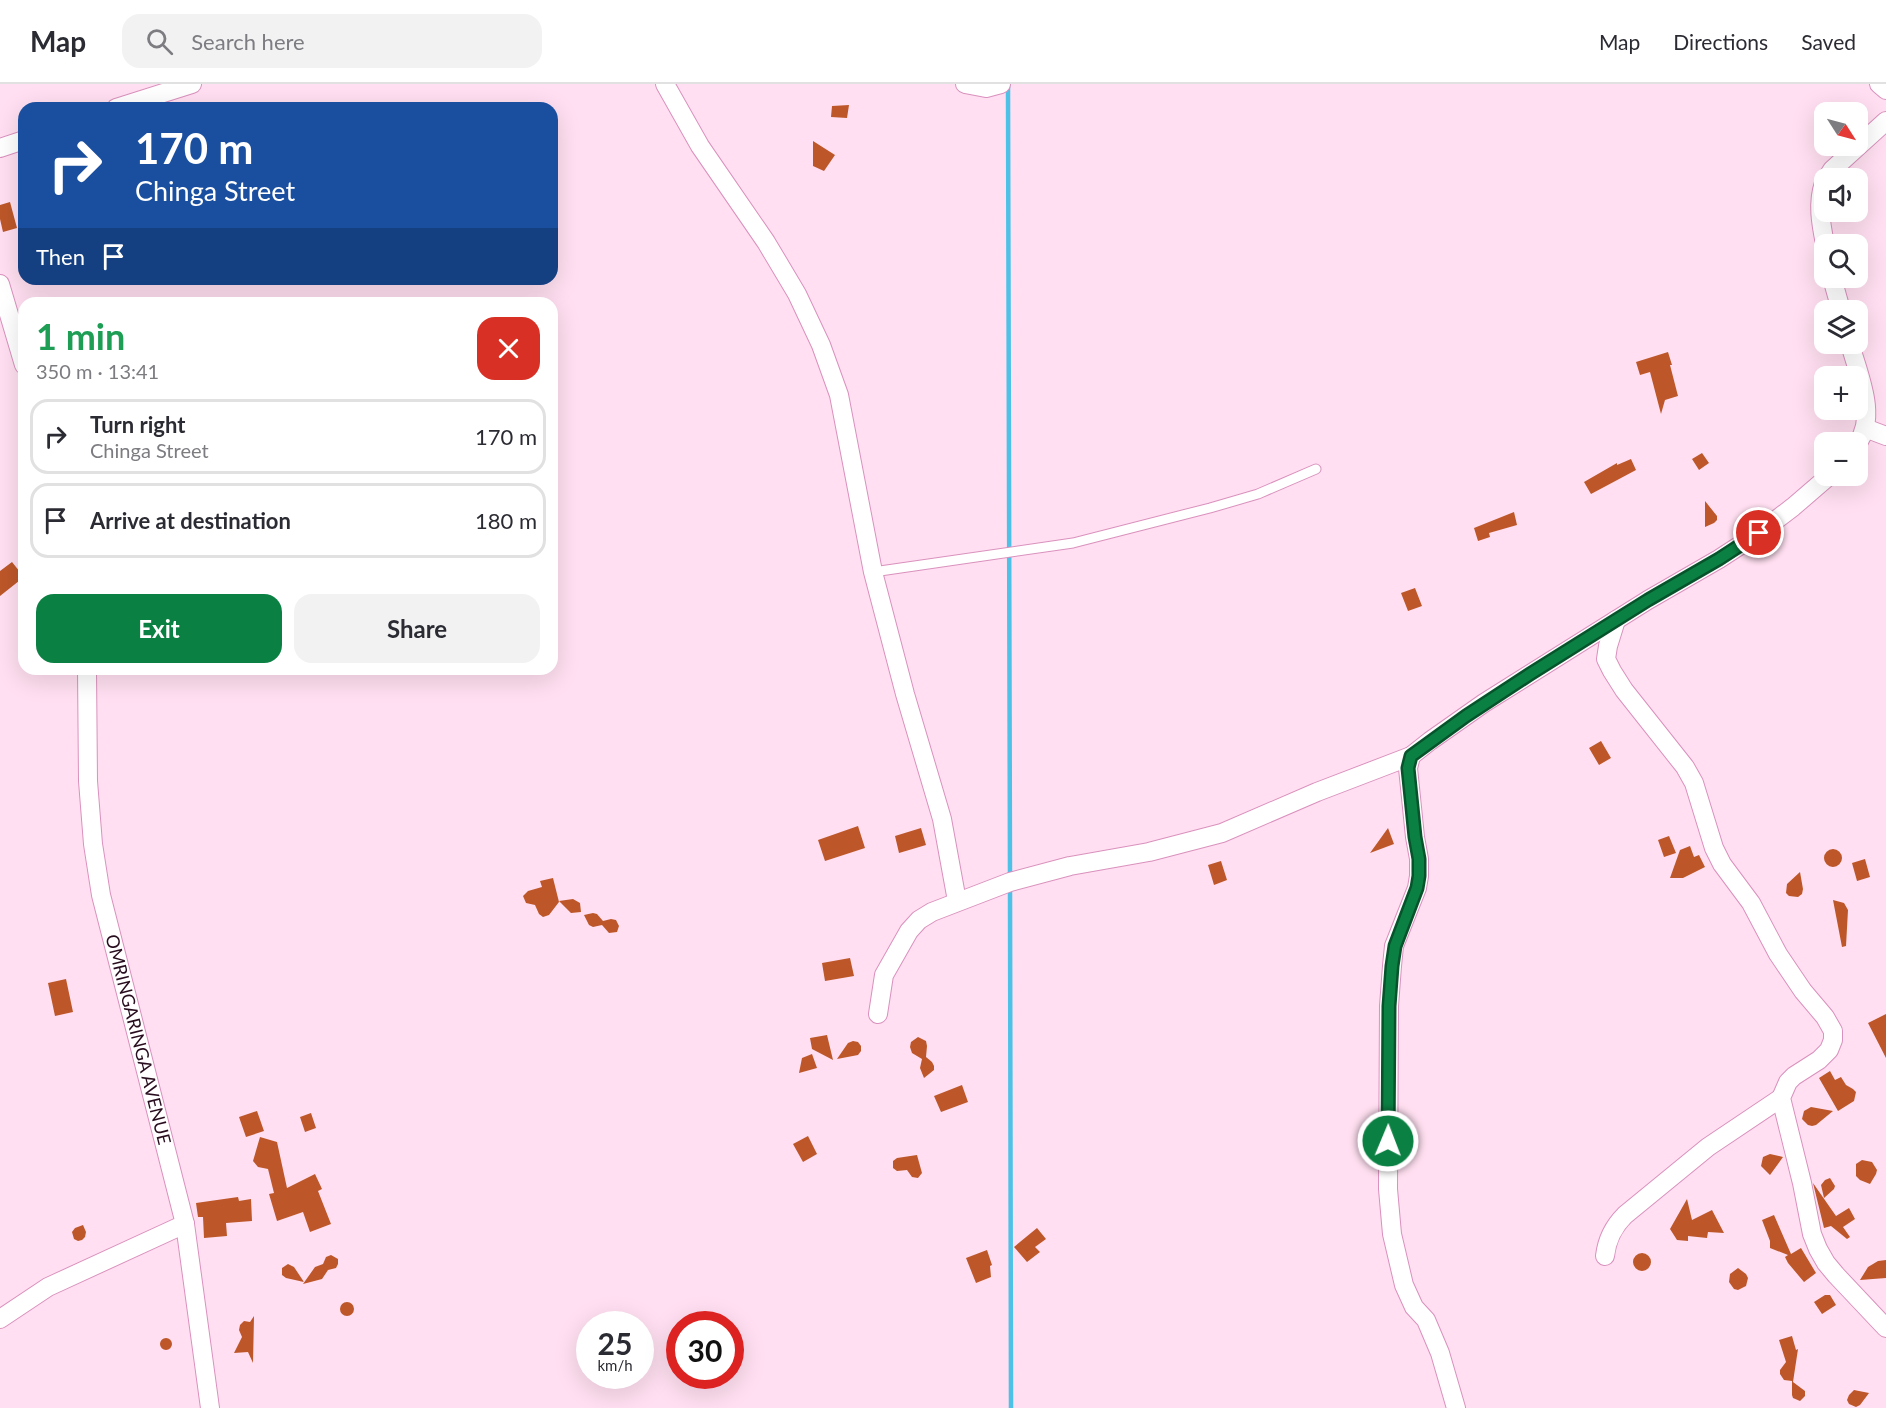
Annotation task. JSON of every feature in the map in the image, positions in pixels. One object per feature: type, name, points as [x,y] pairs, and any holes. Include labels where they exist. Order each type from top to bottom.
[{"type":"street","points":[[135,102],[192,84]]},
{"type":"street","points":[[665,84],[700,146],[744,207],[797,294],[821,345],[839,395],[873,572],[892,649],[942,819],[957,901]]},
{"type":"street","points":[[965,84],[986,88],[1001,84]]},
{"type":"street","points":[[1879,84],[1886,90]]},
{"type":"street","points":[[1834,168],[1886,121]]},
{"type":"street","points":[[0,148],[18,142]]},
{"type":"street","points":[[0,284],[18,345]]},
{"type":"street","points":[[1853,354],[1866,407],[1862,432]]},
{"type":"street","points":[[1868,436],[1886,436]]},
{"type":"street","points":[[878,1014],[884,975],[909,931],[919,920],[932,912],[1010,882],[1070,866],[1149,852],[1222,833],[1317,792],[1411,756],[1484,703],[1759,533],[1794,507],[1817,486]]},
{"type":"street","points":[[1605,1256],[1610,1234],[1625,1215],[1708,1147],[1781,1098],[1788,1082],[1819,1060],[1829,1050],[1833,1040],[1833,1031],[1825,1017],[1803,991],[1778,954],[1751,903],[1722,864],[1714,848],[1694,783],[1685,767],[1624,690],[1612,671],[1606,659],[1616,620]]},
{"type":"street","name":"OMRINGARINGA AVENUE","points":[[87,675],[88,780],[93,844],[101,895],[184,1224],[210,1408]]},
{"type":"street","points":[[1411,756],[1408,768],[1419,876],[1417,888],[1395,946],[1392,966],[1389,1006],[1388,1189],[1392,1234],[1404,1285],[1414,1307],[1426,1320],[1440,1353],[1456,1408]]},
{"type":"street","points":[[1781,1098],[1802,1183],[1810,1227],[1818,1249],[1836,1275],[1886,1328]]},
{"type":"street","points":[[0,1319],[48,1287],[184,1224]]},
{"type":"lane","points":[[873,572],[1073,543],[1258,494],[1316,469]]},
{"type":"building","points":[[849,105],[847,118],[831,117],[832,106]]},
{"type":"building","points":[[813,141],[835,155],[824,171],[813,166]]},
{"type":"building","points":[[10,202],[17,228],[3,232],[0,205]]},
{"type":"building","points":[[1668,352],[1678,396],[1665,400],[1661,414],[1650,372],[1640,375],[1636,362]]},
{"type":"building","points":[[1702,453],[1709,463],[1699,470],[1692,459]]},
{"type":"building","points":[[1631,459],[1636,470],[1591,494],[1584,482],[1617,463],[1617,465]]},
{"type":"building","points":[[1705,501],[1717,516],[1717,520],[1705,527]]},
{"type":"building","points":[[1514,512],[1517,525],[1489,533],[1490,537],[1478,541],[1474,528]]},
{"type":"building","points":[[12,562],[18,570],[18,582],[0,596],[0,571]]},
{"type":"building","points":[[1415,588],[1422,606],[1408,611],[1401,593]]},
{"type":"building","points":[[1601,741],[1611,758],[1599,765],[1589,748]]},
{"type":"building","points":[[858,826],[865,848],[825,861],[818,840]]},
{"type":"building","points":[[921,828],[926,845],[899,853],[895,836]]},
{"type":"building","points":[[1388,828],[1394,844],[1370,853]]},
{"type":"building","points":[[1669,836],[1676,853],[1664,857],[1658,840]]},
{"type":"building","points":[[1690,846],[1694,857],[1699,855],[1705,867],[1683,878],[1670,878],[1680,850]]},
{"type":"building","points":[[1833,849],[1839,852],[1842,858],[1839,864],[1833,867],[1827,864],[1824,858],[1827,852]]},
{"type":"building","points":[[1865,859],[1870,877],[1857,881],[1852,863]]},
{"type":"building","points":[[1221,861],[1227,880],[1214,885],[1208,865]]},
{"type":"building","points":[[1800,872],[1802,894],[1798,897],[1789,896],[1786,893],[1787,884]]},
{"type":"building","points":[[553,878],[559,902],[549,915],[543,917],[535,905],[526,903],[523,896],[528,891],[542,887],[540,881]]},
{"type":"building","points":[[573,899],[580,903],[581,912],[571,913],[559,901]]},
{"type":"building","points":[[1833,900],[1844,903],[1848,910],[1846,946],[1842,947]]},
{"type":"building","points":[[593,913],[603,921],[616,920],[619,926],[617,932],[609,933],[602,925],[593,927],[589,925],[584,915]]},
{"type":"building","points":[[850,958],[854,976],[825,981],[822,963]]},
{"type":"building","points":[[66,979],[73,1012],[55,1016],[48,983]]},
{"type":"building","points":[[1886,1014],[1886,1058],[1868,1023]]},
{"type":"building","points":[[827,1035],[833,1060],[812,1049],[810,1038]]},
{"type":"building","points":[[918,1037],[926,1041],[926,1057],[934,1066],[934,1070],[924,1078],[920,1068],[922,1059],[912,1053],[910,1047],[911,1042]]},
{"type":"building","points":[[858,1042],[861,1046],[858,1055],[837,1059],[848,1043]]},
{"type":"building","points":[[812,1054],[817,1068],[799,1073],[802,1058]]},
{"type":"building","points":[[1830,1071],[1835,1080],[1841,1077],[1846,1085],[1856,1092],[1854,1101],[1838,1111],[1819,1078]]},
{"type":"building","points":[[962,1085],[968,1102],[941,1112],[934,1096]]},
{"type":"building","points":[[1811,1107],[1833,1111],[1812,1126],[1802,1119],[1804,1111]]},
{"type":"building","points":[[257,1111],[264,1131],[246,1137],[239,1117]]},
{"type":"building","points":[[311,1113],[316,1128],[305,1132],[300,1117]]},
{"type":"building","points":[[808,1136],[817,1154],[803,1162],[793,1144]]},
{"type":"building","points":[[260,1137],[277,1142],[287,1188],[315,1174],[322,1189],[318,1191],[331,1224],[310,1232],[303,1212],[277,1221],[269,1194],[274,1193],[268,1169],[258,1167],[253,1161]]},
{"type":"building","points":[[1770,1154],[1783,1157],[1770,1175],[1761,1166],[1763,1157]]},
{"type":"building","points":[[917,1155],[922,1173],[918,1178],[912,1177],[907,1170],[897,1171],[893,1168],[893,1161],[897,1158]]},
{"type":"building","points":[[1862,1160],[1872,1162],[1877,1170],[1870,1184],[1856,1176],[1856,1164]]},
{"type":"building","points":[[1830,1178],[1835,1186],[1824,1198],[1821,1185]]},
{"type":"building","points":[[1813,1183],[1836,1216],[1849,1208],[1855,1219],[1843,1227],[1850,1237],[1847,1239],[1831,1226],[1824,1228]]},
{"type":"building","points":[[238,1197],[239,1201],[251,1199],[252,1221],[226,1223],[227,1236],[204,1238],[203,1217],[198,1217],[196,1203]]},
{"type":"building","points":[[1687,1199],[1692,1220],[1712,1210],[1724,1233],[1708,1232],[1707,1238],[1688,1236],[1688,1241],[1677,1240],[1670,1229]]},
{"type":"building","points":[[1774,1215],[1791,1254],[1801,1248],[1816,1273],[1804,1282],[1788,1263],[1785,1257],[1788,1255],[1770,1248],[1770,1241],[1762,1220]]},
{"type":"building","points":[[83,1225],[86,1232],[85,1237],[78,1241],[74,1239],[72,1232]]},
{"type":"building","points":[[1037,1228],[1046,1239],[1035,1247],[1040,1252],[1027,1262],[1014,1247]]},
{"type":"building","points":[[987,1250],[992,1265],[990,1266],[991,1277],[976,1283],[966,1258]]},
{"type":"building","points":[[1642,1253],[1648,1256],[1651,1262],[1648,1268],[1642,1271],[1636,1268],[1633,1262],[1636,1256]]},
{"type":"building","points":[[331,1255],[338,1259],[336,1268],[328,1270],[322,1279],[303,1284],[315,1267],[323,1264],[326,1257]]},
{"type":"building","points":[[1886,1260],[1886,1278],[1860,1280],[1868,1267],[1878,1261]]},
{"type":"building","points":[[288,1264],[294,1267],[304,1282],[282,1275],[282,1268]]},
{"type":"building","points":[[1738,1268],[1748,1278],[1746,1286],[1738,1290],[1734,1289],[1729,1282],[1730,1274]]},
{"type":"building","points":[[1825,1295],[1830,1295],[1836,1305],[1822,1314],[1814,1302]]},
{"type":"building","points":[[344,1302],[350,1302],[354,1309],[350,1316],[344,1316],[340,1312],[340,1306]]},
{"type":"building","points":[[254,1316],[253,1363],[248,1352],[234,1353],[242,1337],[239,1330],[240,1325],[244,1321],[250,1322]]},
{"type":"building","points":[[1792,1336],[1796,1350],[1798,1349],[1793,1382],[1805,1391],[1805,1396],[1800,1401],[1793,1398],[1792,1381],[1784,1380],[1780,1374],[1786,1362],[1779,1340]]},
{"type":"building","points":[[168,1338],[172,1344],[168,1350],[164,1350],[160,1342]]},
{"type":"building","points":[[1854,1390],[1869,1393],[1856,1407],[1849,1404],[1847,1400]]},
{"type":"waterway","points":[[1008,85],[1010,877]]},
{"type":"waterway","points":[[1010,886],[1011,1408]]},
{"type":"route","points":[[1388,1141],[1389,1006],[1392,966],[1395,946],[1417,888],[1419,876],[1408,768],[1411,756],[1484,703],[1759,533]]}]
